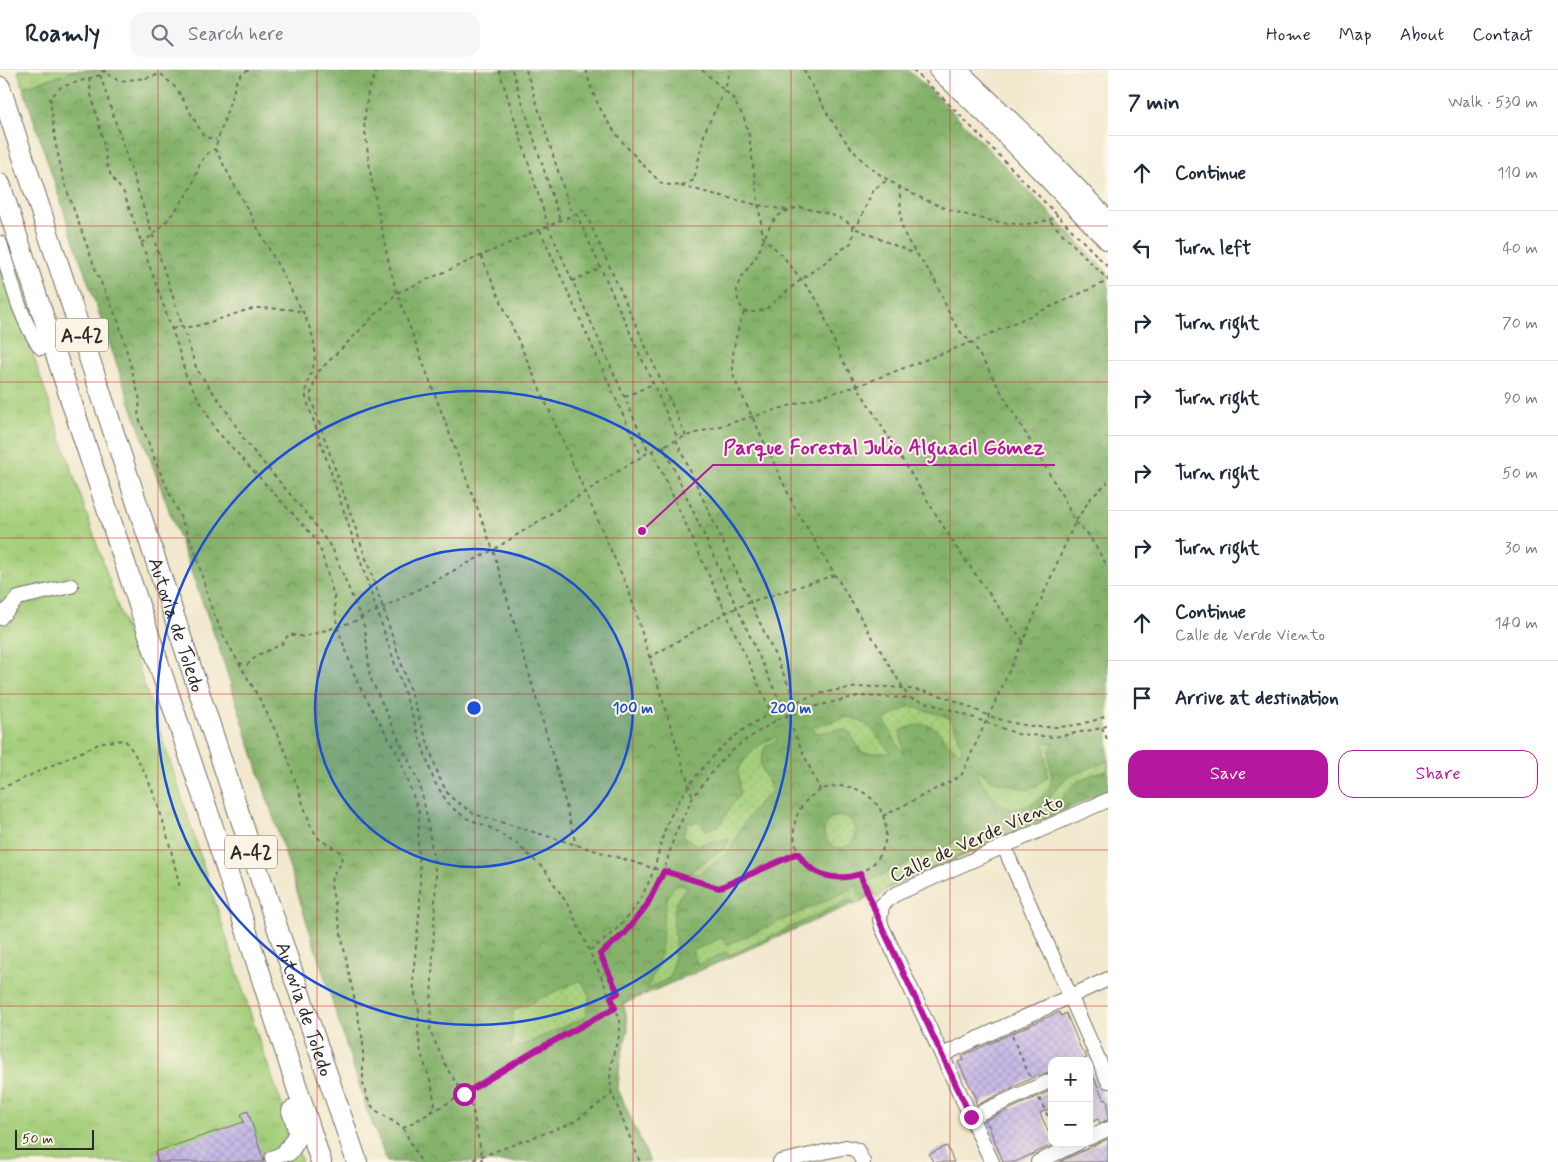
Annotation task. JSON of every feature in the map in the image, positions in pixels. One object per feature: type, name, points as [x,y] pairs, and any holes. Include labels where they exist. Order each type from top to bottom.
[{"type":"highway","name":"Autovía de Toledo","points":[[0,87],[255,862],[357,1162]]},
{"type":"highway","name":"Autovía de Toledo","points":[[0,184],[210,818],[321,1162]]},
{"type":"highway","points":[[0,227],[55,389],[80,428]]},
{"type":"highway","points":[[249,940],[251,985],[298,1128],[298,1138],[280,1154],[302,1153],[310,1162]]},
{"type":"main road","points":[[938,70],[987,116],[1107,248]]},
{"type":"main road","points":[[958,70],[1037,146],[1108,220]]},
{"type":"street","points":[[0,244],[32,336],[41,348]]},
{"type":"street","points":[[0,272],[7,275],[13,284]]},
{"type":"street","points":[[0,618],[18,598],[71,586]]},
{"type":"street","name":"Calle de Verde Viento","points":[[880,920],[882,905],[894,896],[1108,800]]},
{"type":"street","points":[[1004,847],[1070,996],[1094,1060],[1108,1080]]},
{"type":"street","points":[[880,920],[992,1162]]},
{"type":"street","points":[[942,1055],[1108,979]]},
{"type":"street","points":[[971,1117],[1048,1082]]},
{"type":"street","points":[[1093,1136],[1108,1129]]},
{"type":"street","points":[[780,1162],[846,1147],[857,1150],[860,1161]]},
{"type":"street","points":[[1038,1162],[1070,1147]]},
{"type":"path","points":[[249,70],[242,74],[238,80],[215,149],[303,312],[314,342],[316,356],[314,366],[307,380],[306,398],[434,781],[443,797],[455,810],[466,818],[489,827],[517,844],[545,870],[565,898],[620,1018],[620,1033],[614,1051],[610,1074],[612,1094],[640,1162]]},
{"type":"path","points":[[377,70],[368,92],[364,123],[371,177],[389,264],[397,293],[493,550],[557,770],[576,845]]},
{"type":"path","points":[[499,70],[548,226],[775,721]]},
{"type":"path","points":[[512,70],[560,220]]},
{"type":"path","points":[[526,70],[572,215]]},
{"type":"path","points":[[586,70],[590,89],[604,118],[635,156],[662,184],[681,186],[758,205],[788,210]]},
{"type":"path","points":[[702,70],[732,97],[744,118],[749,136],[763,236],[783,256],[818,301],[840,356],[857,386],[956,548],[1024,641]]},
{"type":"path","points":[[681,186],[694,180],[705,132],[725,90],[730,70]]},
{"type":"path","points":[[804,70],[823,107],[844,137],[861,159],[887,180],[930,202],[989,220],[1019,224],[1049,220],[1058,215]]},
{"type":"path","points":[[913,70],[1108,267]]},
{"type":"path","points":[[217,139],[204,137],[178,89],[162,74],[119,81],[104,71],[100,75],[61,87],[50,98],[56,146],[65,186],[96,271],[120,323],[140,400],[138,416],[194,548],[211,607],[224,637],[262,703],[286,753],[312,827],[319,839],[339,851],[342,857],[340,866],[332,876],[331,885],[363,1041],[363,1083],[366,1098],[374,1109],[403,1128],[421,1162]]},
{"type":"path","points":[[100,75],[197,370],[226,410],[245,442],[311,519],[333,550],[365,628],[370,677],[420,785],[428,817],[436,876],[430,1032],[448,1070],[472,1107],[482,1162]]},
{"type":"path","points":[[89,78],[90,94],[103,140],[107,165],[111,176],[124,193],[172,330],[186,376],[216,430],[312,536],[321,551],[334,596],[337,626],[356,682],[399,756],[419,812],[420,906],[413,976],[419,1011],[418,1032],[421,1053],[431,1083],[434,1104],[429,1114]]},
{"type":"path","points":[[141,242],[152,236],[190,189],[207,152],[215,149]]},
{"type":"path","points":[[852,227],[858,224],[874,190],[887,180]]},
{"type":"path","points":[[899,186],[902,225],[915,254],[932,275],[944,304],[965,338],[972,342],[1063,497],[1075,522],[1088,534],[1108,567]]},
{"type":"path","points":[[909,698],[795,508],[734,378],[732,363],[738,329],[744,312],[738,301],[736,289],[757,255],[763,236],[777,217],[788,210],[800,207],[844,220],[852,227],[915,254]]},
{"type":"path","points":[[686,436],[584,210],[397,293],[318,372],[310,396],[439,777],[449,796],[474,814],[719,888],[798,853]]},
{"type":"path","points":[[576,213],[800,710]]},
{"type":"path","points":[[239,663],[247,665],[258,655],[282,644],[289,634],[304,637],[354,621],[383,608],[493,550],[650,451],[663,445],[686,436],[857,386],[972,342],[1108,281],[1049,220]]},
{"type":"path","points":[[744,312],[766,309],[851,243],[852,227]]},
{"type":"path","points":[[540,230],[642,457]]},
{"type":"path","points":[[1101,260],[1107,248]]},
{"type":"path","points":[[482,256],[629,591],[693,797]]},
{"type":"path","points":[[572,281],[601,268]]},
{"type":"path","points":[[172,330],[182,326],[201,326],[257,308],[287,308],[303,312]]},
{"type":"path","points":[[625,397],[653,384]]},
{"type":"path","points":[[663,445],[820,790]]},
{"type":"path","points":[[883,816],[961,776],[1024,641],[1075,522],[1091,498],[1108,482]]},
{"type":"path","points":[[649,658],[725,613],[750,602],[835,575]]},
{"type":"path","points":[[590,950],[614,930],[643,893],[675,809],[689,787],[712,758],[751,724],[796,702],[812,696],[842,690],[867,687],[903,688],[952,699],[990,716],[1028,726],[1053,728],[1080,724],[1108,715]]},
{"type":"path","points":[[611,997],[618,993],[600,954],[625,933],[647,905],[664,871],[675,834],[693,797],[728,755],[741,743],[775,721],[800,710],[858,696],[909,698],[956,711],[986,724],[1018,734],[1054,736],[1102,728],[1108,725]]},
{"type":"path","points":[[1102,728],[1108,741]]},
{"type":"path","points":[[0,789],[103,742],[125,740],[136,754],[147,777],[170,844],[180,888]]},
{"type":"path","points":[[838,786],[857,789],[873,800],[883,816],[886,835],[880,854],[875,862],[860,874],[841,878],[822,875],[806,864],[798,853],[794,838],[795,819],[804,802],[820,790],[838,786]]},
{"type":"path","points":[[860,874],[880,920]]},
{"type":"path","points":[[403,1128],[535,1051],[615,1008]]},
{"type":"path","points":[[466,1162],[577,1120],[612,1094]]},
{"type":"green space","points":[[18,70],[78,70],[23,87]]},
{"type":"green space","points":[[78,70],[908,70],[942,101],[1108,273],[1108,790],[1007,837],[623,1004],[628,1029],[620,1061],[618,1089],[650,1162],[387,1162],[367,1110],[219,648],[134,414],[23,87]]},
{"type":"green space","points":[[0,257],[172,767],[259,1040],[302,1162],[0,1162]]},
{"type":"green space","points":[[910,706],[948,717],[959,736],[958,740],[962,746],[961,753],[936,729],[923,725],[913,726],[900,731],[904,754],[884,720]]},
{"type":"green space","points":[[848,717],[869,726],[891,753],[862,753],[849,731],[840,730],[815,733],[813,727]]},
{"type":"green space","points":[[776,736],[777,739],[765,747],[760,764],[772,791],[758,804],[741,828],[728,853],[699,874],[689,872],[724,849],[729,840],[724,839],[697,845],[683,836],[687,824],[699,822],[706,830],[719,825],[740,793],[738,769],[753,749]]},
{"type":"green space","points":[[1044,743],[1053,743],[1049,755],[1052,778],[1049,788],[1040,798],[1028,805],[1008,808],[1002,805],[992,796],[979,779],[977,768],[991,780],[1028,790],[1048,776]]},
{"type":"green space","points":[[1108,761],[1108,771],[1090,775],[1076,783],[1060,802],[1056,811],[1036,820],[1051,795],[1067,777]]},
{"type":"green space","points":[[840,816],[846,817],[851,821],[855,826],[855,838],[851,843],[846,847],[840,848],[834,847],[829,843],[825,838],[824,832],[825,826],[829,821],[834,817]]},
{"type":"green space","points":[[1000,822],[1005,835],[888,887],[877,899],[869,881]]},
{"type":"green space","points":[[677,884],[687,886],[680,895],[674,911],[675,951],[670,978],[647,989],[660,957],[667,899]]},
{"type":"green space","points":[[856,887],[863,902],[855,903],[851,899],[730,955],[726,952],[698,965],[692,951],[723,937],[727,945]]},
{"type":"green space","points":[[581,980],[590,996],[585,1017],[512,1050],[513,1011]]},
{"type":"building","points":[[1059,1012],[1061,1016],[1066,1013],[1082,1051],[1086,1057],[1048,1057],[1048,1072],[1040,1074],[977,1105],[975,1100],[977,1099],[958,1062],[964,1060],[962,1056]]},
{"type":"building","points":[[1093,1076],[1104,1100],[1106,1099],[1108,1104],[1108,1120],[1100,1123],[1098,1119],[1093,1121]]},
{"type":"building","points":[[1048,1092],[1048,1110],[1040,1113],[1048,1131],[1048,1147],[1015,1162],[1003,1162],[988,1124],[986,1125],[984,1121]]},
{"type":"building","points":[[248,1111],[264,1162],[158,1162],[155,1152],[244,1122],[241,1114]]},
{"type":"building","points":[[1108,1139],[1108,1162],[1059,1162],[1093,1147]]},
{"type":"building","points":[[947,1146],[954,1162],[933,1162],[929,1154]]},
{"type":"place","name":"Parque Forestal Julio Alguacil Gómez","points":[[642,531]]},
{"type":"route","points":[[464,1094],[535,1051],[615,1008],[611,997],[618,993],[600,954],[625,933],[647,905],[664,871],[719,888],[798,853],[806,864],[822,875],[841,878],[860,874],[882,927],[971,1117]]}]
